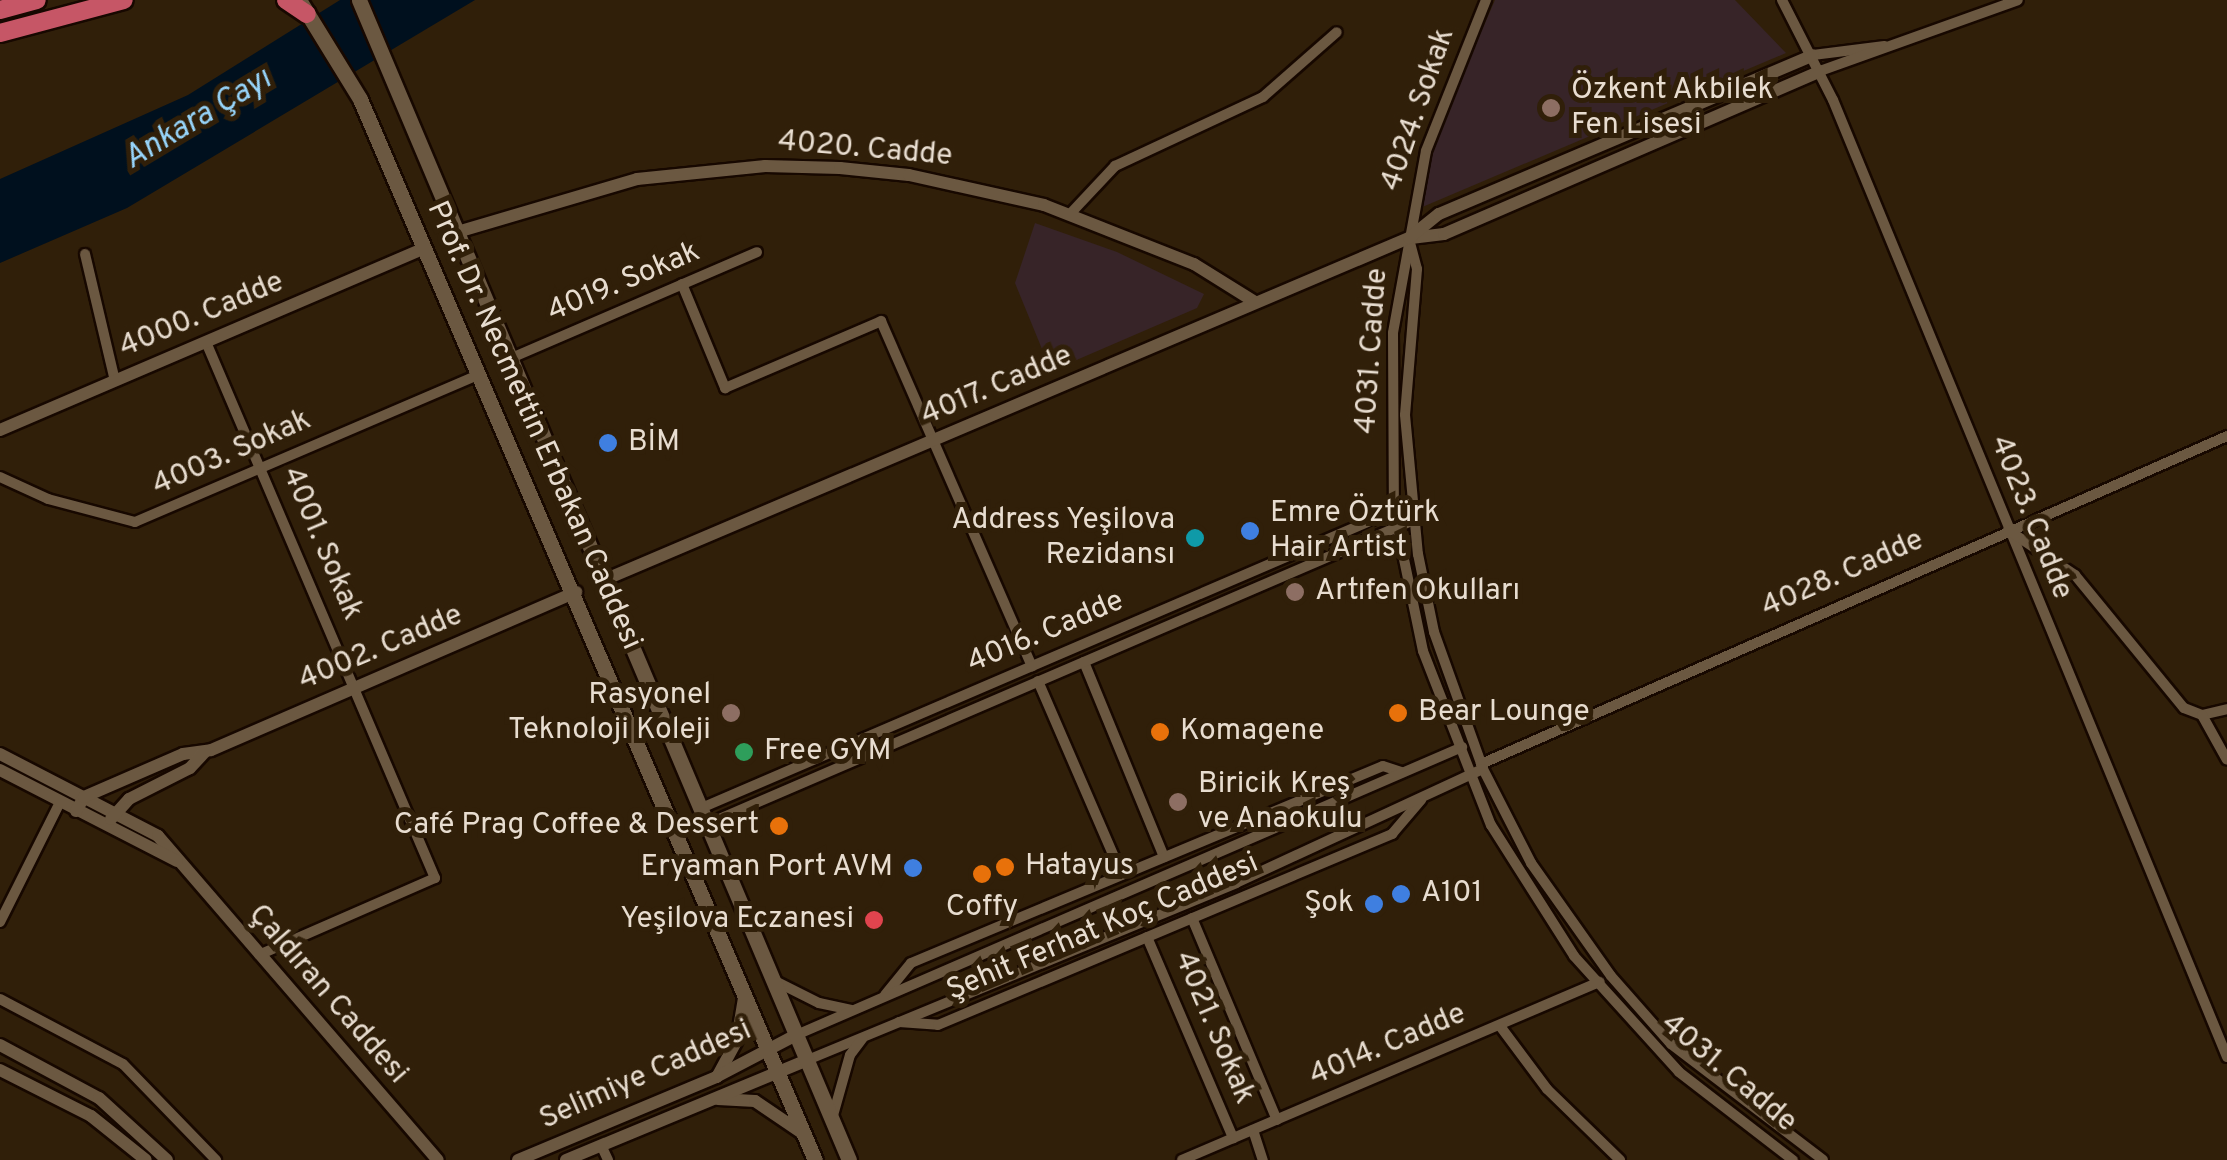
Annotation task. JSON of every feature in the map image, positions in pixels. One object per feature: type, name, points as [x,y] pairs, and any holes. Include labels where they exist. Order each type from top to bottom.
[{"type":"highway","points":[[0,10],[37,0]]},
{"type":"highway","points":[[0,33],[124,0]]},
{"type":"highway","points":[[286,0],[303,7]]},
{"type":"main road","name":"Prof. Dr. Necmettin Erbakan Caddesi","points":[[359,0],[766,974],[849,1160]]},
{"type":"main road","name":"Prof. Dr. Necmettin Erbakan Caddesi","points":[[303,7],[360,100],[576,592],[815,1160]]},
{"type":"street","name":"4024. Sokak","points":[[1409,238],[1426,151],[1486,0]]},
{"type":"street","name":"4023. Cadde","points":[[1782,0],[1820,71],[2227,1057]]},
{"type":"street","name":"4017. Cadde","points":[[1409,238],[1444,234],[1820,71],[1910,43],[2018,0]]},
{"type":"street","points":[[1070,214],[1116,166],[1262,97],[1337,32]]},
{"type":"street","name":"4017. Cadde","points":[[604,580],[1409,238],[1440,214],[1813,55],[1910,43]]},
{"type":"street","name":"4020. Cadde","points":[[454,233],[637,179],[765,166],[909,174],[1070,214],[1194,264],[1255,302]]},
{"type":"street","name":"4031. Cadde","points":[[1409,238],[1417,269],[1405,415],[1414,520],[1434,632],[1482,767],[1531,864],[1611,976],[1671,1044],[1823,1160]]},
{"type":"street","name":"4031. Cadde","points":[[1409,238],[1393,333],[1394,511],[1422,651],[1468,778],[1517,872],[1596,985],[1679,1072],[1793,1160]]},
{"type":"street","name":"4000. Cadde","points":[[0,430],[424,248]]},
{"type":"street","name":"4019. Sokak","points":[[510,359],[757,252]]},
{"type":"street","points":[[85,254],[115,380]]},
{"type":"street","points":[[682,284],[724,388],[881,321],[1032,666]]},
{"type":"street","name":"4001. Sokak","points":[[206,342],[435,878],[259,954]]},
{"type":"street","name":"4003. Sokak","points":[[0,476],[121,522],[151,517],[480,374]]},
{"type":"street","name":"4028. Cadde","points":[[1482,767],[2007,530],[2227,436]]},
{"type":"street","name":"4016. Cadde","points":[[699,809],[1412,503]]},
{"type":"street","name":"4016. Cadde","points":[[705,825],[1414,520]]},
{"type":"street","points":[[2007,530],[2075,575],[2166,690],[2202,716],[2227,760]]},
{"type":"street","name":"4002. Cadde","points":[[106,827],[114,813],[205,752],[576,592]]},
{"type":"street","points":[[1084,662],[1164,858]]},
{"type":"street","points":[[1038,681],[1122,875]]},
{"type":"street","points":[[2202,716],[2227,709]]},
{"type":"street","name":"Şehit Ferhat Koç Caddesi","points":[[794,1036],[1472,742]]},
{"type":"street","name":"4002. Cadde","points":[[84,797],[183,754],[205,752]]},
{"type":"street","points":[[0,754],[114,813]]},
{"type":"street","name":"Şehit Ferhat Koç Caddesi","points":[[884,997],[911,963],[1383,766],[1403,772]]},
{"type":"street","name":"Şehit Ferhat Koç Caddesi","points":[[805,1062],[1468,778],[1482,767]]},
{"type":"street","points":[[0,770],[106,827]]},
{"type":"street","points":[[76,810],[84,797]]},
{"type":"street","name":"Şehit Ferhat Koç Caddesi","points":[[898,1022],[938,1025],[1392,834],[1422,798]]},
{"type":"street","points":[[0,922],[60,802]]},
{"type":"street","name":"Çaldıran Caddesi","points":[[114,813],[158,836],[438,1160]]},
{"type":"street","name":"Çaldıran Caddesi","points":[[106,827],[179,862]]},
{"type":"street","points":[[1192,918],[1277,1120]]},
{"type":"street","name":"4021. Sokak","points":[[1147,937],[1234,1138]]},
{"type":"street","points":[[766,974],[806,998],[852,1011]]},
{"type":"street","name":"4014. Cadde","points":[[1182,1160],[1611,976]]},
{"type":"street","points":[[716,1077],[743,1022],[745,990]]},
{"type":"street","points":[[0,999],[123,1064],[216,1160]]},
{"type":"street","points":[[1500,1026],[1547,1089],[1620,1160]]},
{"type":"street","points":[[832,1120],[850,1055],[870,1033]]},
{"type":"street","name":"Selimiye Caddesi","points":[[518,1160],[716,1077],[794,1036]]},
{"type":"street","points":[[0,1045],[99,1098],[152,1141],[167,1160]]},
{"type":"street","name":"Selimiye Caddesi","points":[[566,1160],[805,1062]]},
{"type":"street","points":[[1,1073],[91,1116],[137,1157],[152,1141]]},
{"type":"street","points":[[706,1100],[755,1100],[805,1135]]},
{"type":"street","points":[[1252,1130],[1264,1160]]},
{"type":"street","points":[[601,1145],[608,1160]]},
{"type":"shaded area","name":"Özkent Akbilek Fen Lisesi","points":[[1495,0],[1735,0],[1786,53],[1420,208],[1429,151]]},
{"type":"shaded area","points":[[1035,223],[1117,252],[1204,294],[1197,308],[1051,371],[1015,283]]},
{"type":"water","name":"Ankara Çayı","points":[[340,0],[475,0],[127,208],[0,263],[0,179],[188,95]]},
{"type":"place","name":"Özkent Akbilek Fen Lisesi","points":[[1551,108]]},
{"type":"place","name":"BİM","points":[[608,443]]},
{"type":"place","name":"Emre Öztürk Hair Artist","points":[[1250,531]]},
{"type":"place","name":"Address Yeşilova Rezidansı","points":[[1195,538]]},
{"type":"place","name":"Artıfen Okulları","points":[[1295,592]]},
{"type":"place","name":"Rasyonel Teknoloji Koleji","points":[[731,713]]},
{"type":"place","name":"Bear Lounge","points":[[1398,713]]},
{"type":"place","name":"Komagene","points":[[1160,732]]},
{"type":"place","name":"Free GYM","points":[[744,752]]},
{"type":"place","name":"Biricik Kreş ve Anaokulu","points":[[1178,802]]},
{"type":"place","name":"Café Prag Coffee & Dessert","points":[[779,826]]},
{"type":"place","name":"Hatayus","points":[[1005,867]]},
{"type":"place","name":"Eryaman Port AVM","points":[[913,868]]},
{"type":"place","name":"Coffy","points":[[982,874]]},
{"type":"place","name":"A101","points":[[1401,894]]},
{"type":"place","name":"Şok","points":[[1374,904]]},
{"type":"place","name":"Yeşilova Eczanesi","points":[[874,920]]}]
